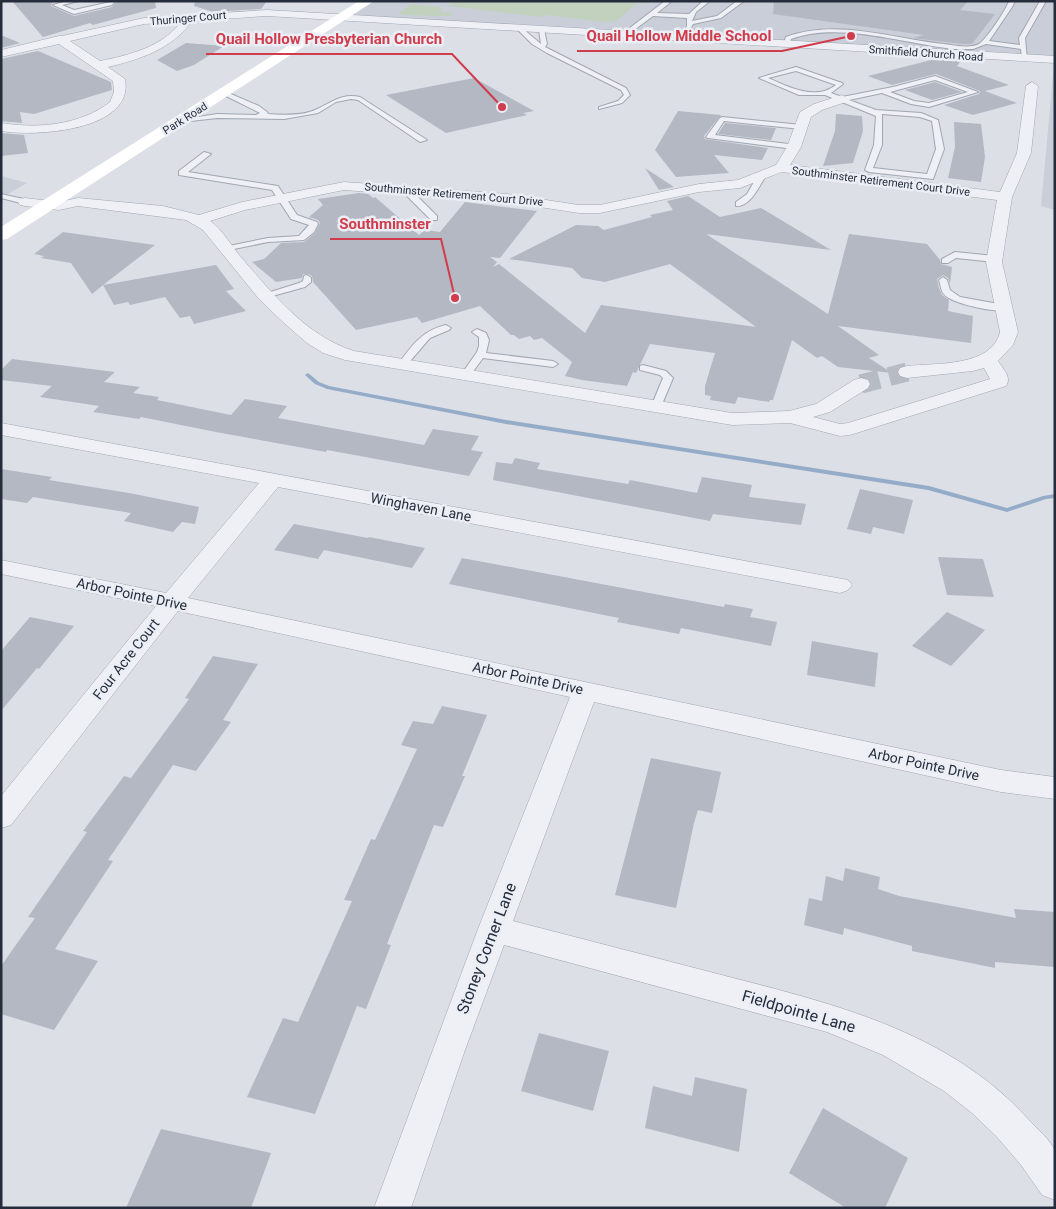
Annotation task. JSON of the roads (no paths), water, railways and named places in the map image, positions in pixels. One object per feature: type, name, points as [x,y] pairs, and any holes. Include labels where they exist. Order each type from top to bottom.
[{"type":"main road","points":[[295,31],[344,1]]},
{"type":"main road","name":"Park Road","points":[[1,235],[54,206],[182,120],[368,1]]},
{"type":"main road","points":[[1,217],[107,150]]},
{"type":"street","name":"Thuringer Court","points":[[1,54],[59,39],[144,22],[259,13],[319,17]]},
{"type":"street","name":"Smithfield Church Road","points":[[319,17],[1022,61],[1055,60]]},
{"type":"street","points":[[100,66],[123,60],[161,45],[183,28],[189,18]]},
{"type":"street","points":[[1,127],[39,128],[70,125],[98,116],[114,105],[121,88],[119,79],[59,39]]},
{"type":"street","points":[[907,372],[973,365],[988,360],[1006,341],[1009,332],[995,259],[1005,197],[1024,153],[1029,84],[1022,61]]},
{"type":"street","points":[[781,168],[794,147],[805,115],[810,111],[842,99]]},
{"type":"street","name":"Southminster Retirement Court Drive","points":[[198,220],[242,206],[344,186],[406,189],[531,200],[589,210],[698,188],[740,184],[781,168],[1005,197]]},
{"type":"street","points":[[25,202],[54,206],[64,212],[105,216],[163,211],[191,216],[208,227],[265,295],[313,339],[351,356],[732,419],[790,417],[823,408],[861,384]]},
{"type":"street","points":[[790,417],[840,430],[850,430],[999,382],[999,377],[988,360]]},
{"type":"street","name":"Winghaven Lane","points":[[1,429],[840,585]]},
{"type":"street","name":"Four Acre Court","points":[[6,803],[272,480]]},
{"type":"street","name":"Arbor Pointe Drive","points":[[1,567],[172,602],[1001,781],[1055,788]]},
{"type":"street","name":"Stoney Corner Lane","points":[[392,1208],[448,1050],[585,691]]},
{"type":"street","name":"Fieldpointe Lane","points":[[494,929],[818,1014],[858,1027],[921,1056],[959,1081],[1018,1135],[1051,1169]]},
{"type":"lane","points":[[76,1],[56,5],[74,12],[110,4],[112,1]]},
{"type":"lane","points":[[624,35],[669,1]]},
{"type":"lane","points":[[682,39],[689,24],[690,16],[707,1]]},
{"type":"lane","points":[[689,24],[696,20],[718,18],[740,1]]},
{"type":"lane","points":[[984,42],[1012,1]]},
{"type":"lane","points":[[1035,2],[1043,2]]},
{"type":"lane","points":[[1022,61],[1022,38],[1043,2]]},
{"type":"lane","points":[[652,14],[690,16]]},
{"type":"lane","points":[[520,29],[534,43],[549,52],[624,88],[627,95],[620,102],[601,108]]},
{"type":"lane","points":[[542,30],[544,44],[542,47]]},
{"type":"lane","points":[[786,45],[788,38],[795,34],[828,31],[862,33],[941,46],[971,47],[984,42],[1022,47]]},
{"type":"lane","points":[[826,93],[840,84],[796,69],[762,78],[801,94],[826,93],[875,112],[921,115],[935,120],[940,149],[930,177],[869,170],[878,145],[879,115],[875,112]]},
{"type":"lane","points":[[842,99],[935,78],[975,92],[929,105],[913,103],[882,91]]},
{"type":"lane","points":[[224,93],[257,107],[265,113],[264,116]]},
{"type":"lane","points":[[182,120],[217,116],[284,117],[316,112],[334,101],[351,97],[360,99],[423,140]]},
{"type":"lane","points":[[794,147],[710,137],[722,119],[801,127]]},
{"type":"lane","points":[[206,154],[182,173],[275,188],[294,217],[314,224],[311,230],[301,238],[268,240],[227,249]]},
{"type":"lane","points":[[739,204],[750,195],[761,177]]},
{"type":"lane","points":[[406,189],[434,218]]},
{"type":"lane","points":[[1,196],[25,202]]},
{"type":"lane","points":[[945,261],[955,255],[995,259]]},
{"type":"lane","points":[[265,295],[302,286],[307,282],[308,278]]},
{"type":"lane","points":[[943,280],[947,292],[954,298],[1004,308]]},
{"type":"lane","points":[[402,365],[426,336],[439,329],[446,328]]},
{"type":"lane","points":[[466,375],[480,355],[486,341],[484,336],[476,332]]},
{"type":"lane","points":[[480,355],[553,364]]},
{"type":"lane","points":[[643,368],[663,373],[668,378],[656,407]]},
{"type":"waterway","points":[[308,375],[317,383],[327,387],[506,422],[929,488],[1007,510],[1045,497],[1055,496]]},
{"type":"tunnel","points":[[861,384],[907,372]]},
{"type":"place","name":"Quail Hollow Middle School","points":[[851,36]]},
{"type":"place","name":"Quail Hollow Presbyterian Church","points":[[502,107]]},
{"type":"place","name":"Southminster","points":[[455,298]]}]
